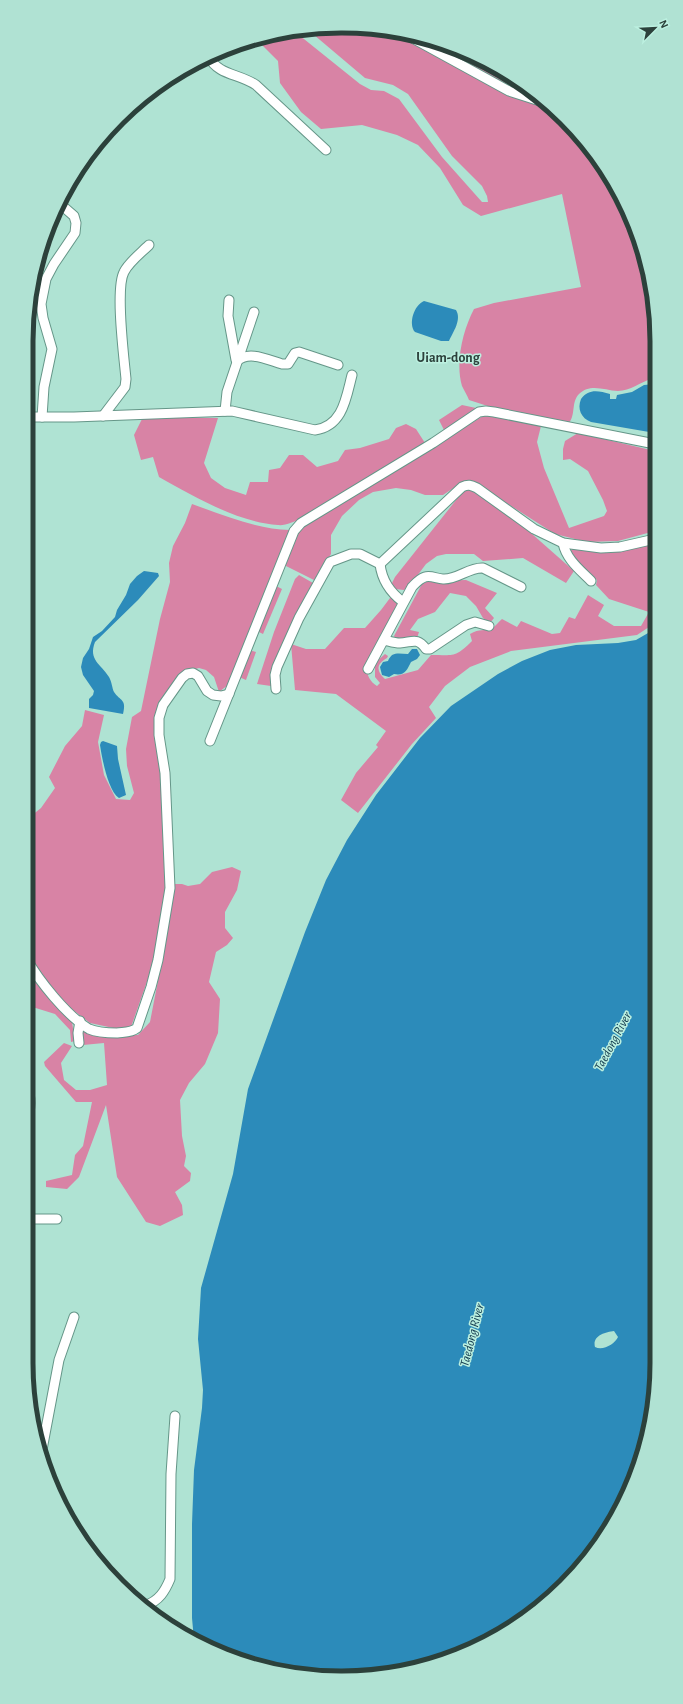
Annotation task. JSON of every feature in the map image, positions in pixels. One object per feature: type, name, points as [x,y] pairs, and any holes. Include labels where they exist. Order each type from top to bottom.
[{"type":"street","points":[[425,45],[509,91],[530,98]]},
{"type":"street","points":[[211,62],[222,71],[249,80],[256,85],[326,150]]},
{"type":"street","points":[[42,417],[44,387],[52,349],[43,318],[41,304],[42,298],[46,279],[54,264],[75,233],[74,216],[64,207]]},
{"type":"street","points":[[103,416],[125,387],[126,379],[120,298],[121,280],[128,266],[149,245]]},
{"type":"street","points":[[229,300],[228,316],[237,361]]},
{"type":"street","points":[[225,411],[227,392],[254,312]]},
{"type":"street","points":[[237,361],[242,356],[249,355],[282,364],[288,364],[295,353],[299,352],[338,365]]},
{"type":"street","points":[[33,417],[225,411],[242,412],[315,430],[323,429],[333,422],[344,407],[352,375]]},
{"type":"street","points":[[210,741],[294,531],[301,523],[433,443],[479,412],[494,412],[650,443]]},
{"type":"street","points":[[380,564],[462,487],[467,485],[477,488],[534,529],[562,543],[601,548],[620,547],[650,540]]},
{"type":"street","points":[[562,543],[570,560],[591,581]]},
{"type":"street","points":[[276,689],[275,675],[277,667],[299,618],[330,562],[351,554],[360,554],[380,564]]},
{"type":"street","points":[[380,564],[383,579],[388,588],[403,602]]},
{"type":"street","points":[[368,669],[412,587],[424,577],[429,576],[438,579],[447,579],[480,567],[521,587]]},
{"type":"street","points":[[384,640],[394,643],[415,640],[422,642],[426,649],[430,649],[466,625],[475,622],[489,626]]},
{"type":"street","points":[[33,970],[68,1012],[90,1030],[113,1033],[133,1031],[137,1028],[158,960],[170,888],[165,773],[159,735],[159,718],[164,705],[182,678],[187,674],[193,673],[198,676],[207,690],[213,694],[222,696],[229,694]]},
{"type":"street","points":[[79,1043],[78,1033],[80,1021]]},
{"type":"street","points":[[33,1219],[57,1219]]},
{"type":"street","points":[[44,1441],[59,1360],[74,1316]]},
{"type":"street","points":[[149,1603],[158,1598],[166,1589],[170,1579],[171,1474],[175,1416]]},
{"type":"shaded area","points":[[342,33],[362,34],[410,41],[538,104],[560,123],[586,154],[609,187],[627,223],[634,242],[644,281],[647,301],[650,342],[650,379],[622,391],[592,388],[583,391],[579,394],[575,401],[569,423],[500,410],[469,400],[462,386],[459,367],[461,346],[466,327],[474,309],[494,303],[581,287],[562,194],[481,216],[463,205],[440,168],[418,145],[397,135],[362,125],[321,129],[301,112],[280,83],[278,61],[261,44],[300,36],[360,84],[371,90],[384,91],[399,99],[442,157],[482,202],[488,202],[482,186],[452,156],[408,94],[393,85],[365,78],[314,35]]},
{"type":"shaded area","points":[[439,48],[460,56],[496,74],[514,86],[505,83]]},
{"type":"shaded area","points":[[462,405],[476,408],[476,411],[445,432],[439,420]]},
{"type":"shaded area","points":[[486,414],[541,426],[537,442],[544,468],[569,528],[604,516],[607,511],[588,471],[570,459],[563,460],[565,441],[578,433],[650,450],[650,532],[618,541],[587,542],[555,534],[497,497],[464,481],[443,495],[425,495],[411,490],[396,488],[373,492],[359,500],[342,516],[331,535],[331,554],[314,580],[284,565],[301,525],[413,460]]},
{"type":"shaded area","points":[[143,417],[218,418],[204,463],[211,478],[225,488],[246,495],[250,482],[268,482],[269,470],[280,468],[289,455],[303,455],[317,467],[338,461],[345,450],[360,448],[389,439],[396,428],[406,424],[416,429],[425,443],[301,519],[287,524],[278,525],[263,523],[232,514],[159,477],[153,457],[141,460],[134,435]]},
{"type":"shaded area","points":[[470,489],[523,526],[574,571],[566,583],[523,558],[483,561],[474,554],[446,554],[437,556],[426,564],[411,584],[404,590],[395,589],[391,585],[395,577],[464,490]]},
{"type":"shaded area","points":[[192,504],[252,524],[290,530],[228,685],[219,692],[214,677],[206,670],[199,668],[188,671],[160,707],[167,888],[154,962],[131,1027],[118,1029],[90,1023],[69,1007],[38,972],[33,963],[33,814],[41,808],[55,788],[49,777],[65,746],[82,726],[85,710],[104,715],[98,742],[104,775],[116,799],[130,800],[134,793],[127,766],[126,749],[132,717],[141,711],[160,619],[170,582],[169,563],[173,546],[185,523]]},
{"type":"shaded area","points":[[650,544],[650,626],[637,635],[511,651],[470,667],[445,686],[429,707],[436,718],[412,744],[358,813],[341,800],[356,773],[378,747],[376,745],[386,731],[336,694],[295,690],[291,644],[306,649],[325,649],[344,628],[365,628],[390,598],[395,597],[399,606],[366,667],[369,678],[377,686],[380,683],[375,677],[375,663],[385,654],[388,656],[387,658],[383,660],[378,668],[385,679],[418,670],[431,655],[450,655],[458,653],[472,641],[470,634],[492,628],[502,619],[517,627],[521,621],[552,634],[560,633],[569,617],[575,619],[588,595],[604,605],[598,616],[614,626],[641,626],[649,612],[609,599],[596,585],[597,580],[582,569],[570,551],[574,548],[605,550]]},
{"type":"shaded area","points":[[299,575],[313,583],[283,646],[271,686],[257,684],[274,632],[295,579]]},
{"type":"shaded area","points":[[466,580],[497,593],[485,608],[494,618],[490,623],[483,618],[476,606],[466,596],[450,593],[435,612],[418,619],[410,630],[419,632],[417,638],[396,640],[394,636],[422,584],[429,581]]},
{"type":"shaded area","points":[[276,586],[282,589],[263,634],[257,631]]},
{"type":"shaded area","points":[[249,650],[256,652],[246,680],[239,677]]},
{"type":"shaded area","points":[[232,867],[241,871],[237,890],[225,912],[225,928],[233,938],[227,945],[216,952],[209,982],[220,999],[218,1033],[205,1064],[189,1083],[180,1100],[182,1136],[186,1156],[184,1166],[191,1173],[190,1181],[175,1192],[182,1205],[183,1215],[160,1226],[146,1222],[117,1177],[106,1105],[79,1177],[67,1189],[46,1187],[46,1181],[72,1175],[75,1155],[83,1146],[92,1102],[76,1102],[45,1066],[44,1062],[64,1043],[72,1046],[61,1063],[64,1080],[76,1090],[90,1090],[107,1085],[104,1043],[83,1045],[81,1038],[83,1027],[114,1035],[138,1035],[150,1022],[174,884],[188,886],[200,884],[212,872]]},
{"type":"shaded area","points":[[33,970],[72,1022],[75,1041],[71,1042],[70,1030],[55,1014],[33,1007]]},
{"type":"water","points":[[424,301],[456,310],[458,318],[455,330],[449,341],[441,341],[415,332],[413,329],[413,315],[417,306]]},
{"type":"water","points":[[650,384],[650,432],[591,422],[582,416],[579,406],[581,399],[587,393],[598,391],[610,394],[610,399],[616,399],[617,395],[632,392],[644,385]]},
{"type":"water","points":[[144,571],[158,573],[159,576],[138,600],[95,642],[93,648],[94,658],[109,677],[114,692],[123,703],[123,714],[89,708],[89,699],[93,695],[94,691],[83,675],[81,667],[83,658],[89,649],[93,637],[102,631],[115,617],[130,584]]},
{"type":"water","name":"Taedong River","points":[[650,632],[650,1362],[644,1423],[634,1462],[627,1481],[609,1517],[598,1534],[560,1581],[513,1619],[496,1630],[460,1648],[441,1655],[402,1665],[342,1671],[281,1665],[242,1655],[223,1648],[193,1633],[192,1618],[192,1524],[194,1470],[203,1390],[198,1339],[201,1288],[233,1174],[248,1089],[305,932],[326,880],[347,840],[376,795],[420,738],[451,706],[498,674],[522,661],[550,650],[576,645],[618,643],[636,640]],"holes":[[[614,1331],[618,1337],[608,1346],[602,1348],[595,1347],[595,1340],[597,1337],[607,1332]]]},
{"type":"water","points":[[412,649],[417,649],[420,655],[417,659],[411,662],[405,672],[401,674],[394,674],[389,677],[382,675],[380,667],[383,662],[388,661],[394,654],[408,654]]},
{"type":"water","points":[[103,741],[117,746],[118,759],[126,795],[119,798],[112,789],[106,774],[100,745]]},
{"type":"district","name":"Uiam-dong","points":[[448,357]]}]
